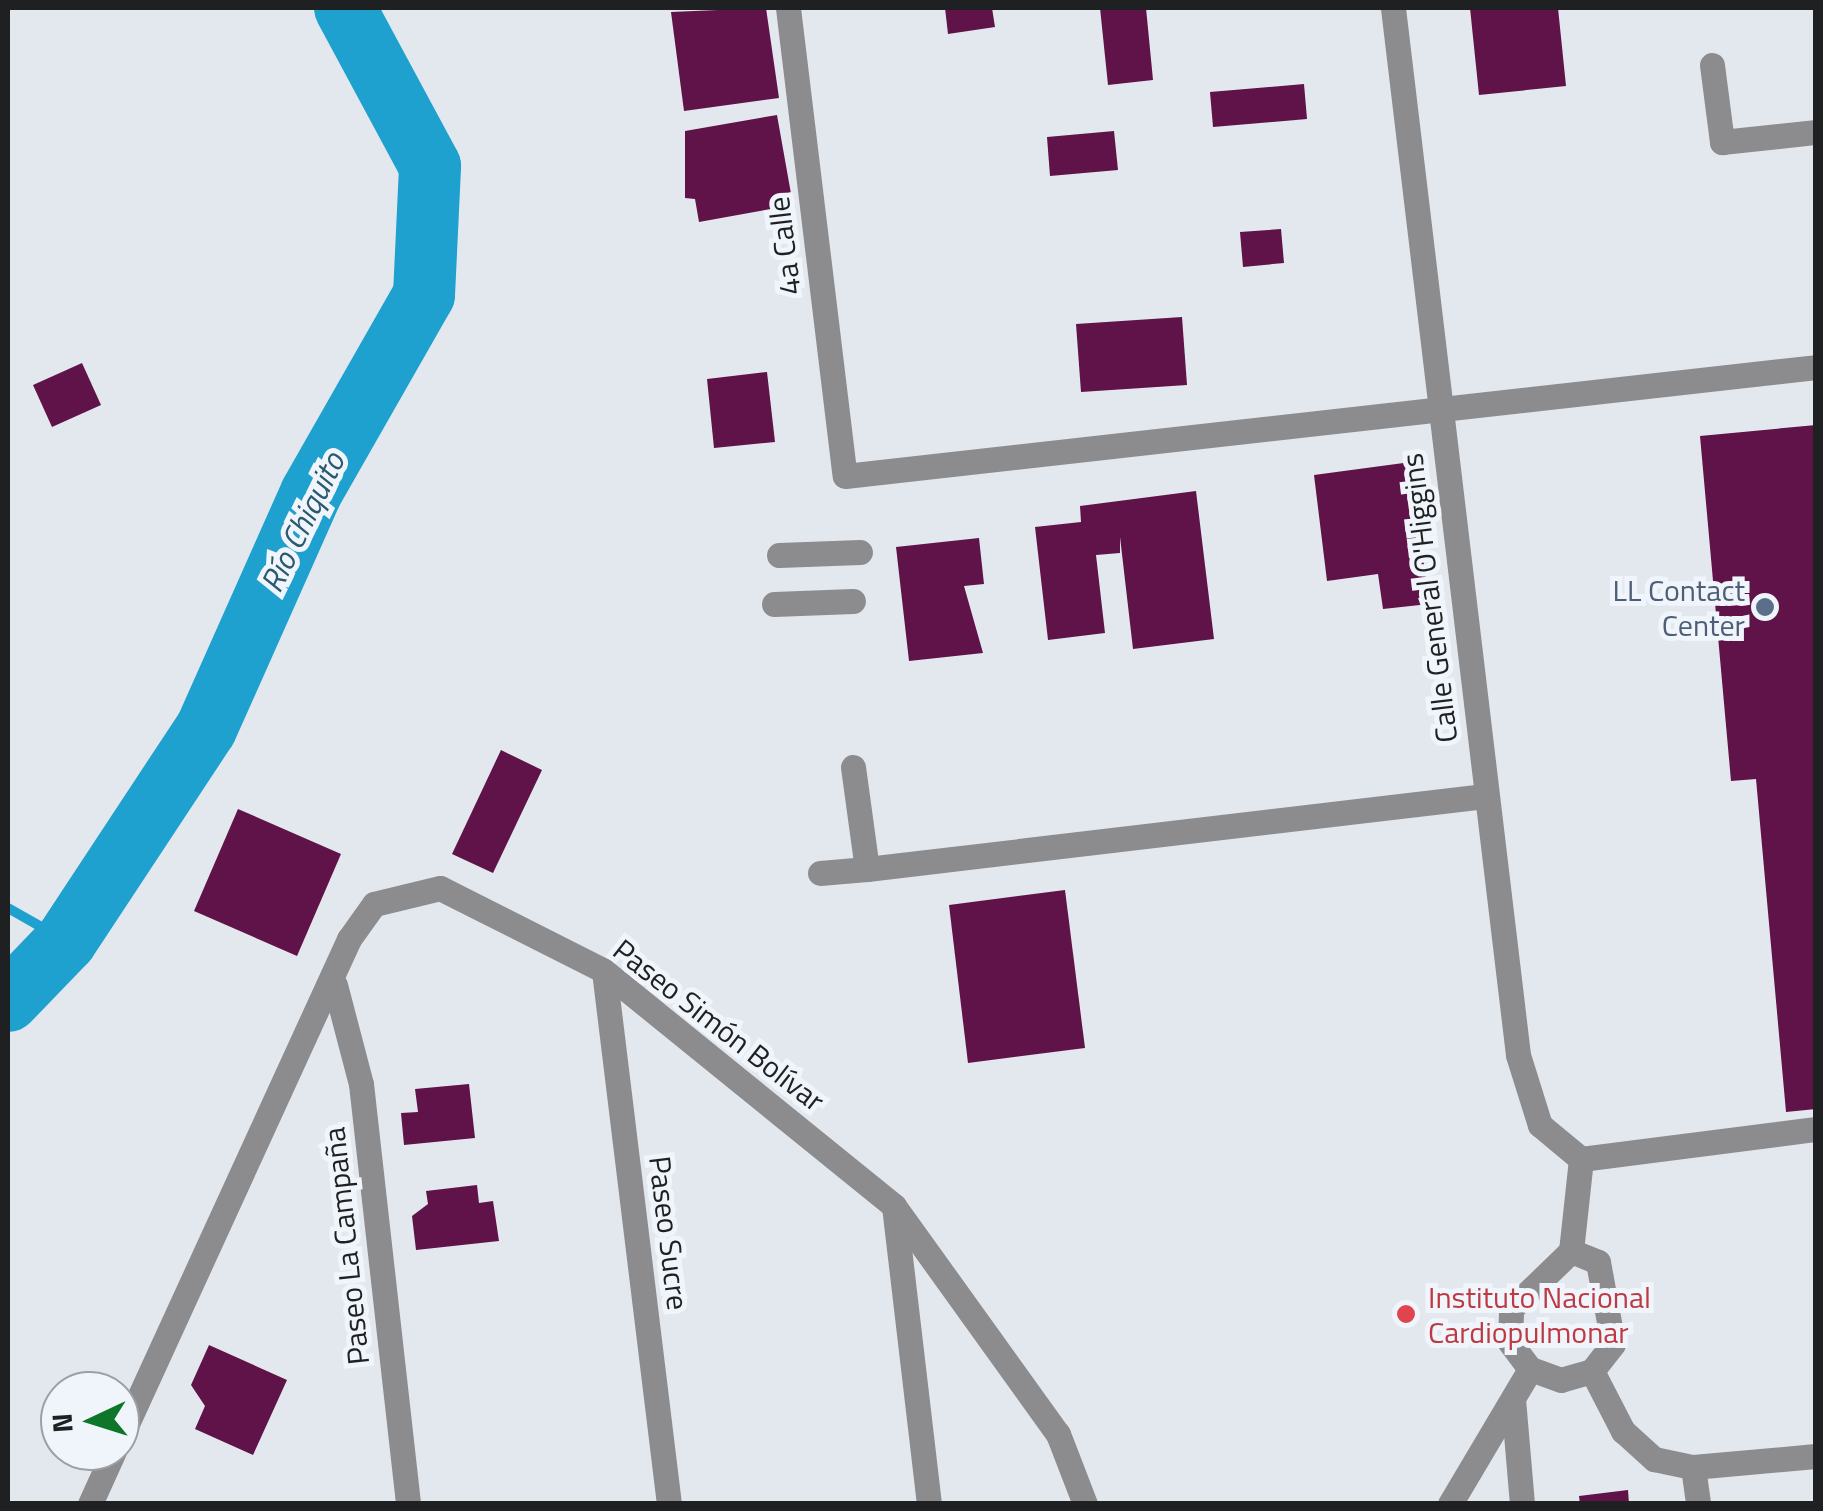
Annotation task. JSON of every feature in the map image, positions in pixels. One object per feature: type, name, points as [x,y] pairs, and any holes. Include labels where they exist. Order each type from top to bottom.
[{"type":"street","name":"4a Calle","points":[[788,8],[844,476],[1439,408]]},
{"type":"street","name":"Calle General O'Higgins","points":[[1393,8],[1485,796],[1527,1095],[1540,1125],[1581,1159]]},
{"type":"street","points":[[1712,65],[1722,142],[1816,132]]},
{"type":"street","points":[[1439,408],[1816,367]]},
{"type":"street","points":[[779,556],[860,552]]},
{"type":"street","points":[[774,604],[853,601]]},
{"type":"street","points":[[853,767],[867,868]]},
{"type":"street","points":[[820,873],[1485,796]]},
{"type":"street","name":"Paseo Simón Bolívar","points":[[140,1397],[335,985],[349,939],[374,904],[440,888],[604,971],[894,1206],[1058,1434],[1085,1504]]},
{"type":"street","name":"Paseo Sucre","points":[[604,971],[669,1504]]},
{"type":"street","name":"Paseo La Campaña","points":[[335,985],[361,1084],[408,1504]]},
{"type":"street","points":[[1571,1251],[1598,1262],[1613,1310],[1612,1344],[1592,1371],[1561,1380],[1530,1369],[1510,1342],[1511,1309],[1571,1251],[1581,1159],[1816,1129]]},
{"type":"street","points":[[894,1206],[929,1504]]},
{"type":"street","points":[[1450,1504],[1466,1469],[1530,1369]]},
{"type":"street","points":[[1592,1371],[1638,1447],[1692,1467],[1816,1456]]},
{"type":"street","points":[[1513,1400],[1522,1504]]},
{"type":"street","points":[[1692,1467],[1698,1504]]},
{"type":"street","points":[[1466,1469],[1468,1504]]},
{"type":"street","points":[[90,1504],[105,1471]]},
{"type":"building","points":[[766,8],[779,98],[684,111],[671,12]]},
{"type":"building","points":[[945,8],[992,8],[995,27],[948,34]]},
{"type":"building","points":[[1100,8],[1146,8],[1153,80],[1108,85]]},
{"type":"building","points":[[1470,8],[1558,8],[1566,86],[1479,95]]},
{"type":"building","points":[[1304,84],[1307,119],[1213,127],[1210,92]]},
{"type":"building","points":[[777,115],[793,205],[699,222],[695,199],[685,198],[685,131]]},
{"type":"building","points":[[1114,131],[1118,170],[1050,176],[1047,137]]},
{"type":"building","points":[[1281,229],[1284,263],[1243,267],[1240,232]]},
{"type":"building","points":[[1182,317],[1187,385],[1081,392],[1076,324]]},
{"type":"building","points":[[82,363],[101,405],[52,427],[33,385]]},
{"type":"building","points":[[767,372],[775,442],[714,448],[707,379]]},
{"type":"building","name":"LL Contact Center","points":[[1816,425],[1816,1109],[1786,1112],[1756,779],[1731,781],[1700,436]]},
{"type":"building","points":[[1411,462],[1429,604],[1383,609],[1378,574],[1327,581],[1314,475]]},
{"type":"building","points":[[1196,491],[1214,639],[1133,649],[1120,537],[1120,553],[1096,555],[1105,633],[1048,640],[1035,527],[1081,522],[1080,506]]},
{"type":"building","points":[[979,538],[984,584],[964,586],[983,653],[909,661],[896,547]]},
{"type":"building","points":[[501,750],[542,770],[493,873],[452,854]]},
{"type":"building","points":[[238,809],[341,854],[297,956],[194,911]]},
{"type":"building","points":[[1065,890],[1085,1048],[968,1063],[949,905]]},
{"type":"building","points":[[469,1084],[475,1138],[404,1145],[401,1113],[418,1112],[415,1089]]},
{"type":"building","points":[[477,1185],[479,1203],[493,1201],[499,1241],[416,1250],[412,1216],[428,1204],[426,1191]]},
{"type":"building","points":[[209,1345],[287,1380],[253,1455],[195,1429],[205,1406],[191,1385]]},
{"type":"building","points":[[1628,1490],[1629,1504],[1580,1504],[1579,1496]]},
{"type":"waterway","name":"Río Chiquito","points":[[8,1001],[66,941],[206,729],[311,493],[424,295],[430,166],[345,8]]},
{"type":"waterway","points":[[8,908],[66,941]]},
{"type":"place","name":"LL Contact Center","points":[[1765,607]]},
{"type":"place","name":"Instituto Nacional Cardiopulmonar","points":[[1406,1314]]}]
